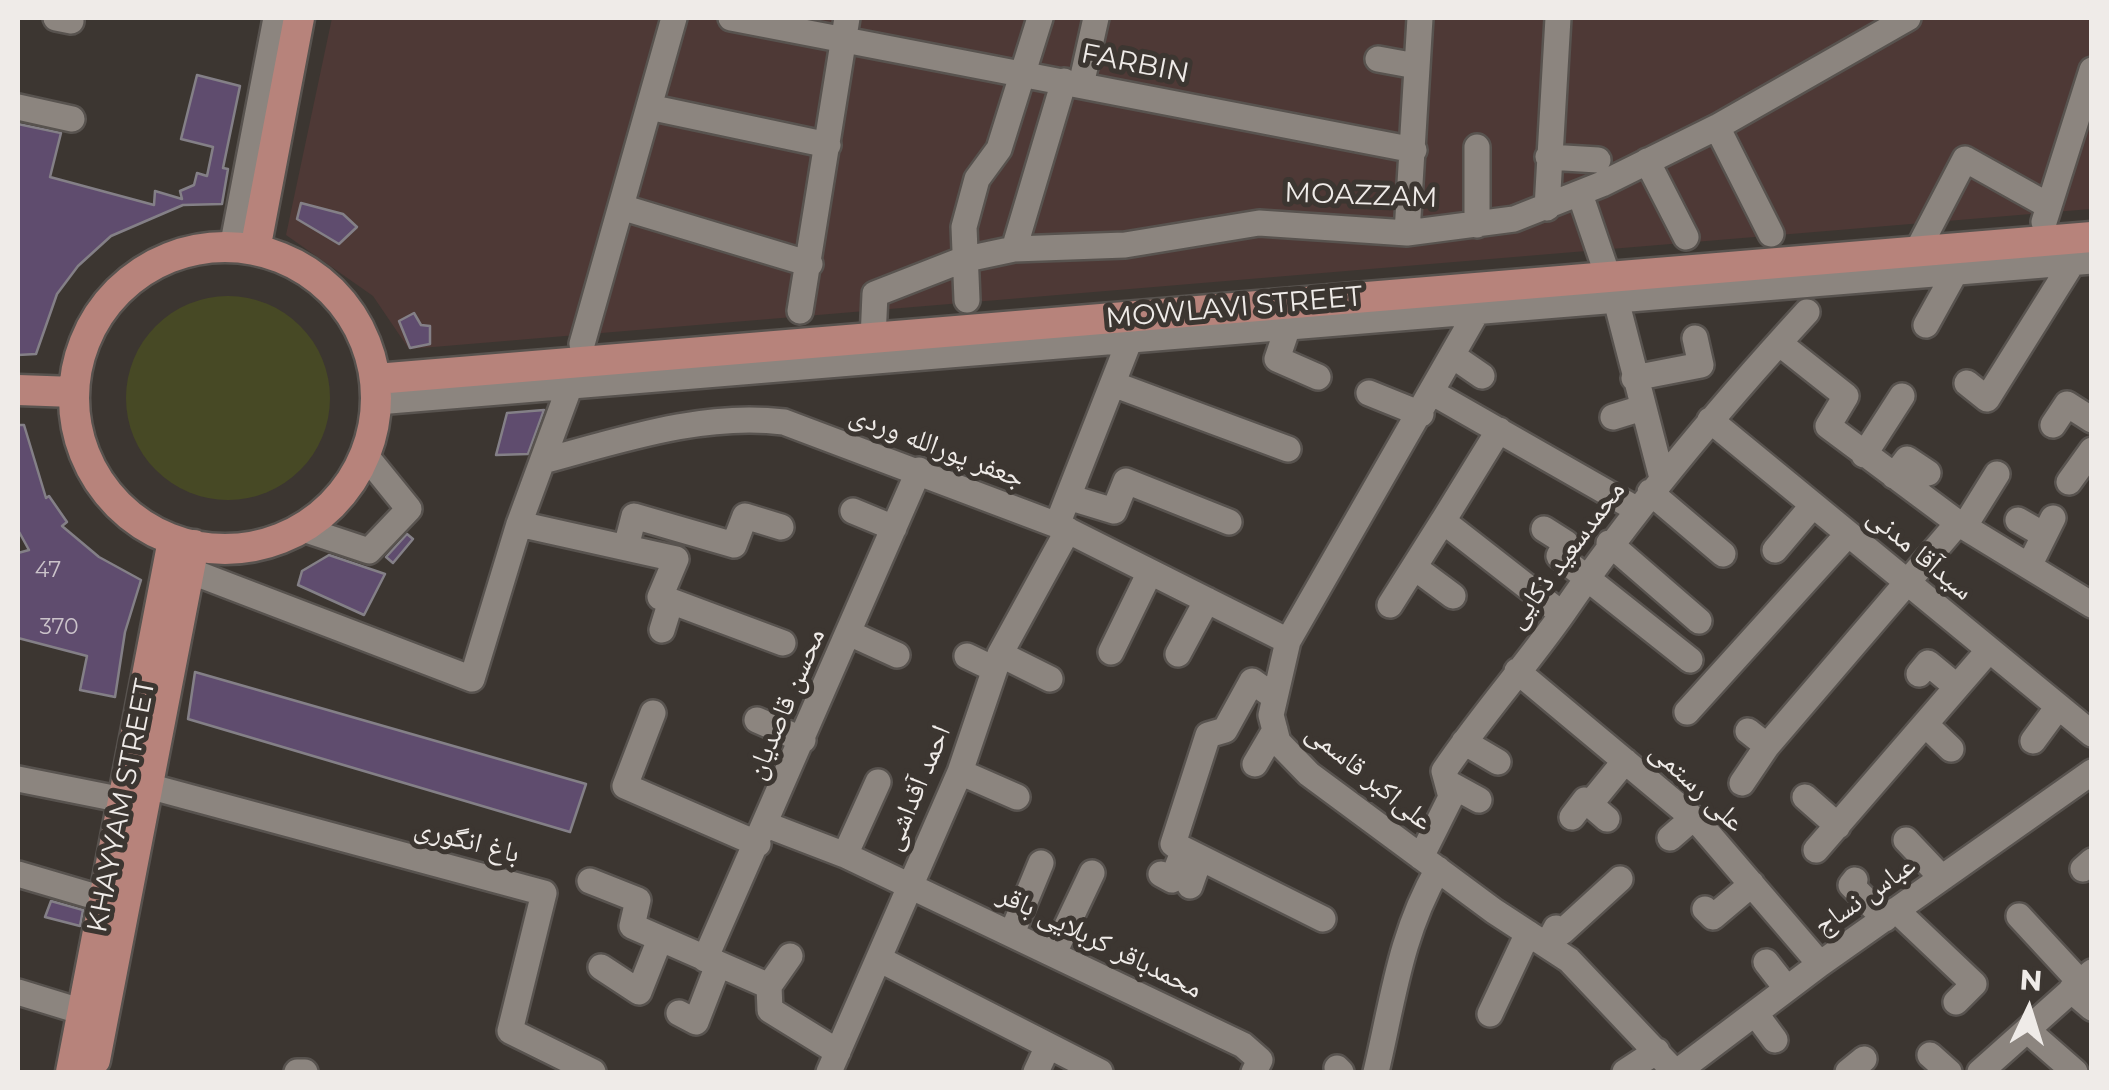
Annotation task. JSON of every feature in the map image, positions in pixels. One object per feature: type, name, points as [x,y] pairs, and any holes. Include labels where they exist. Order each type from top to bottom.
[{"type":"main road","points":[[243,249],[299,18]]},
{"type":"main road","name":"MOWLAVI STREET","points":[[377,390],[577,363],[873,339],[1134,330],[1613,289],[1810,288],[1917,251],[1962,259],[2039,241],[2086,249]]},
{"type":"main road","points":[[243,249],[306,272],[348,310],[366,342],[377,390],[366,456],[340,498],[303,528],[270,543],[186,552],[124,511],[104,489],[78,435],[74,399],[79,358],[92,327],[111,299],[136,276],[166,260],[198,250],[243,249]]},
{"type":"main road","points":[[18,390],[74,399]]},
{"type":"main road","name":"KHAYYAM STREET","points":[[92,1072],[136,793],[186,552]]},
{"type":"main road","name":"KHAYYAM STREET","points":[[71,1072],[103,899],[136,793]]},
{"type":"street","points":[[243,249],[276,18]]},
{"type":"street","points":[[186,552],[472,679],[519,524],[577,363],[674,18]]},
{"type":"street","name":"FARBIN","points":[[731,18],[845,29],[1022,73],[1414,150]]},
{"type":"street","points":[[967,300],[962,260],[964,227],[978,179],[999,149],[1040,18]]},
{"type":"street","points":[[1014,249],[1096,18]]},
{"type":"street","points":[[1408,233],[1420,18]]},
{"type":"street","points":[[1547,208],[1558,18]]},
{"type":"street","name":"MOAZZAM","points":[[873,339],[875,294],[962,260],[1014,249],[1125,245],[1259,223],[1408,233],[1477,225],[1547,208],[1717,127],[1908,18]]},
{"type":"street","points":[[800,311],[845,29]]},
{"type":"street","points":[[1378,59],[1416,66]]},
{"type":"street","points":[[2039,241],[2092,70]]},
{"type":"street","points":[[18,107],[72,119]]},
{"type":"street","points":[[650,107],[828,145]]},
{"type":"street","points":[[1717,127],[1771,234]]},
{"type":"street","points":[[1477,225],[1478,146]]},
{"type":"street","points":[[1548,157],[1598,160]]},
{"type":"street","points":[[1917,251],[1965,159],[2048,206]]},
{"type":"street","points":[[1647,161],[1686,237]]},
{"type":"street","points":[[1580,194],[1613,289],[1642,408],[1649,493]]},
{"type":"street","points":[[621,207],[810,264]]},
{"type":"street","points":[[1810,288],[1962,259],[2086,249]]},
{"type":"street","points":[[1967,383],[1987,400],[2011,340],[2086,249]]},
{"type":"street","points":[[1926,325],[1962,259]]},
{"type":"street","name":"محمدسعید ذکایی","points":[[1376,1072],[1398,958],[1451,798],[1444,771],[1517,671],[1558,632],[1587,574],[1609,543],[1779,343],[1810,288]]},
{"type":"street","name":"علی‌اکبر قاسمی","points":[[1485,299],[1288,641],[1273,696],[1275,730],[1278,742],[1309,774],[1569,960],[1676,1072]]},
{"type":"street","points":[[1292,314],[1277,359],[1318,377]]},
{"type":"street","points":[[577,363],[1134,330]]},
{"type":"street","name":"احمد آقداشی","points":[[834,1062],[960,772],[997,662],[1063,528],[1068,497],[1134,330]]},
{"type":"street","points":[[1634,378],[1701,365],[1695,338]]},
{"type":"street","points":[[1779,343],[1846,396],[1828,426],[1961,525],[2090,601]]},
{"type":"street","points":[[1454,356],[1482,376]]},
{"type":"street","points":[[1112,384],[1288,450]]},
{"type":"street","points":[[1369,393],[1427,403],[1649,493],[1723,554]]},
{"type":"street","points":[[1864,455],[1902,396]]},
{"type":"street","points":[[18,404],[74,399]]},
{"type":"street","points":[[2053,425],[2067,404],[2092,420]]},
{"type":"street","points":[[1612,417],[1642,408]]},
{"type":"street","name":"جعفر پورالله وردی","points":[[543,461],[631,437],[741,416],[784,422],[920,470],[1063,528],[1288,641]]},
{"type":"street","name":"سیدآقا مدنی","points":[[1710,420],[2092,734]]},
{"type":"street","points":[[1390,606],[1499,430]]},
{"type":"street","points":[[2069,482],[2090,455]]},
{"type":"street","points":[[303,528],[369,551],[409,509],[366,456]]},
{"type":"street","points":[[1894,476],[1906,459],[1928,472]]},
{"type":"street","name":"محسن قاصدیان","points":[[679,1014],[696,1022],[712,962],[763,835],[920,470]]},
{"type":"street","points":[[1742,783],[1757,738],[1961,525],[1997,474]]},
{"type":"street","points":[[1068,497],[1114,511],[1126,481],[1229,522]]},
{"type":"street","points":[[1774,550],[1813,505]]},
{"type":"street","points":[[854,511],[894,528]]},
{"type":"street","points":[[626,547],[634,516],[734,545],[745,516],[781,527]]},
{"type":"street","points":[[1442,520],[1558,632]]},
{"type":"street","points":[[2018,520],[2048,527],[2028,566]]},
{"type":"street","points":[[519,524],[676,559],[660,597],[782,643]]},
{"type":"street","points":[[1544,529],[1566,543],[1559,556],[1587,574],[1690,660]]},
{"type":"street","points":[[1688,712],[1848,534]]},
{"type":"street","points":[[1609,543],[1698,621]]},
{"type":"street","points":[[1414,567],[1453,596]]},
{"type":"street","points":[[1110,652],[1150,572]]},
{"type":"street","points":[[1178,654],[1207,600]]},
{"type":"street","points":[[662,630],[671,601]]},
{"type":"street","points":[[849,633],[897,655]]},
{"type":"street","points":[[1816,850],[1989,650]]},
{"type":"street","points":[[967,656],[1050,679]]},
{"type":"street","points":[[1919,674],[1928,663],[1957,688]]},
{"type":"street","name":"علی رستمی","points":[[1517,671],[1566,727],[1625,762],[1693,818],[1735,877],[1820,964]]},
{"type":"street","points":[[1190,886],[1186,851],[1200,731],[1225,730],[1252,682],[1273,696]]},
{"type":"street","points":[[2033,741],[2058,706]]},
{"type":"street","name":"محمدباقر کربلایی باقر","points":[[653,712],[625,786],[763,835],[845,854],[1243,1044],[1257,1066]]},
{"type":"street","points":[[757,720],[803,740]]},
{"type":"street","points":[[1925,724],[1951,749]]},
{"type":"street","points":[[1254,764],[1275,730]]},
{"type":"street","points":[[1464,742],[1498,762]]},
{"type":"street","points":[[1590,813],[1625,762]]},
{"type":"street","points":[[960,772],[1017,798]]},
{"type":"street","name":"عباس نساج","points":[[1676,1072],[1723,1028],[1755,1014],[2092,772]]},
{"type":"street","points":[[18,780],[136,793]]},
{"type":"street","points":[[845,854],[878,782]]},
{"type":"street","points":[[1448,783],[1479,800]]},
{"type":"street","name":"باغ انگوری","points":[[136,793],[544,893],[510,1031],[551,1062],[593,1072]]},
{"type":"street","points":[[1805,797],[1838,826]]},
{"type":"street","points":[[1670,838],[1693,818]]},
{"type":"street","points":[[1906,840],[1942,878]]},
{"type":"street","points":[[1161,874],[1172,880],[1186,851]]},
{"type":"street","points":[[1186,851],[1323,918]]},
{"type":"street","points":[[1012,933],[1042,864]]},
{"type":"street","points":[[1054,952],[1092,873]]},
{"type":"street","points":[[18,874],[103,899]]},
{"type":"street","points":[[1705,909],[1713,917],[1735,877]]},
{"type":"street","points":[[1490,1014],[1538,939],[1556,928],[1562,932],[1620,879]]},
{"type":"street","points":[[1855,880],[1851,884],[1974,984],[1956,1002]]},
{"type":"street","points":[[590,881],[638,900],[632,926],[769,986]]},
{"type":"street","points":[[2019,916],[2081,981],[2092,1008]]},
{"type":"street","points":[[601,967],[638,992],[660,939]]},
{"type":"street","points":[[790,956],[769,986],[770,1010],[834,1062]]},
{"type":"street","points":[[879,959],[1100,1072]]},
{"type":"street","points":[[1766,962],[1787,990]]},
{"type":"street","points":[[1980,1072],[2081,981]]},
{"type":"street","points":[[18,992],[83,1012]]},
{"type":"street","points":[[1755,1014],[1775,1040]]},
{"type":"street","points":[[2027,1030],[2076,1072]]},
{"type":"street","points":[[1036,1072],[1048,1046]]},
{"type":"street","points":[[1625,1072],[1657,1051]]},
{"type":"street","points":[[298,1072],[305,1072]]},
{"type":"shaded area","points":[[332,18],[2091,18],[2091,209],[409,349],[373,296],[286,235]]},
{"type":"green space","points":[[228,296],[267,303],[300,326],[323,359],[330,398],[323,437],[300,470],[267,493],[228,500],[189,493],[156,470],[133,437],[126,398],[133,359],[156,326],[189,303]]},
{"type":"building","points":[[197,75],[240,86],[223,168],[228,169],[222,204],[183,205],[111,236],[78,266],[57,294],[36,354],[18,355],[18,124],[61,133],[50,177],[154,205],[155,191],[182,199],[180,191],[194,185],[197,173],[207,176],[213,147],[181,139]]},
{"type":"building","points":[[301,203],[343,214],[357,227],[339,244],[297,219]]},
{"type":"building","points":[[414,313],[421,325],[430,326],[430,344],[410,348],[399,321]]},
{"type":"building","points":[[544,410],[528,454],[496,455],[507,413]]},
{"type":"building","points":[[18,425],[24,425],[46,498],[49,496],[67,522],[62,526],[99,557],[141,580],[125,632],[115,697],[80,690],[87,656],[18,638],[18,553],[29,550],[18,530]]},
{"type":"building","points":[[407,534],[413,539],[393,563],[386,557]]},
{"type":"building","points":[[329,555],[385,574],[364,615],[298,585],[302,571]]},
{"type":"building","points":[[195,672],[586,784],[570,832],[188,719]]},
{"type":"building","points":[[51,901],[83,910],[80,926],[45,917]]}]
